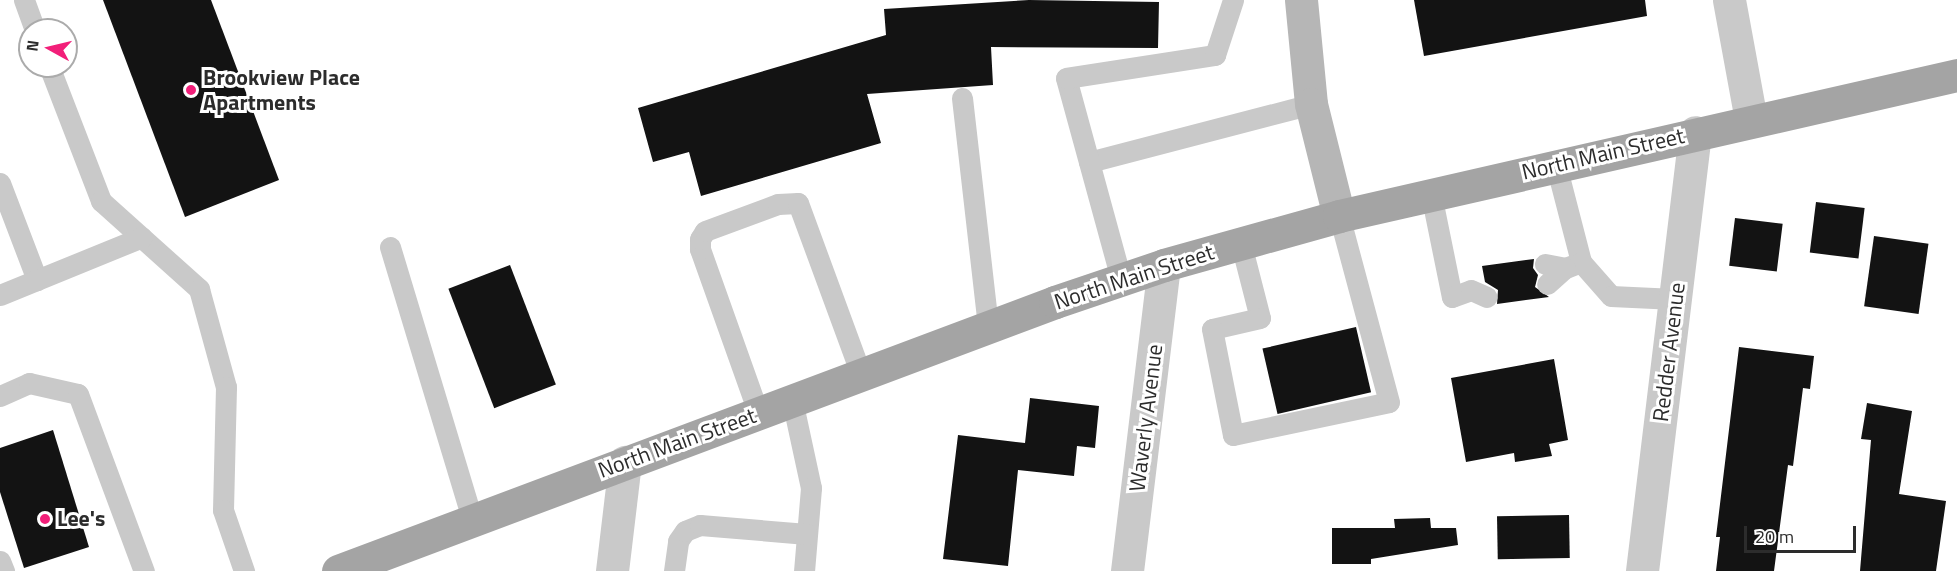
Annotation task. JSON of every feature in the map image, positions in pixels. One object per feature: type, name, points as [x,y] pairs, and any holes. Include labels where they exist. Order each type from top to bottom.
[{"type":"main road","name":"North Main Street","points":[[338,571],[988,326],[1164,265],[1339,216],[1695,132],[1957,75]]},
{"type":"street","points":[[1301,0],[1311,104],[1339,216]]},
{"type":"street","points":[[1729,0],[1751,120]]},
{"type":"street","name":"Redder Avenue","points":[[1642,571],[1695,132]]},
{"type":"street","name":"Waverly Avenue","points":[[1127,571],[1164,265]]},
{"type":"street","points":[[612,571],[625,462]]},
{"type":"lane","points":[[24,0],[31,18]]},
{"type":"lane","points":[[1121,279],[1066,78],[1215,55],[1233,0]]},
{"type":"lane","points":[[54,78],[101,201],[199,290],[226,387],[223,510],[244,571]]},
{"type":"lane","points":[[962,98],[988,326]]},
{"type":"lane","points":[[1089,162],[1311,104]]},
{"type":"lane","points":[[1556,165],[1560,269],[1611,296],[1675,299]]},
{"type":"lane","points":[[0,183],[38,280]]},
{"type":"lane","points":[[1431,194],[1452,297],[1481,288]]},
{"type":"lane","points":[[758,412],[700,249],[700,239],[705,231],[778,204],[798,203],[861,374]]},
{"type":"lane","points":[[1241,244],[1260,318],[1212,330],[1233,435],[1389,402],[1339,216]]},
{"type":"lane","points":[[0,295],[142,237]]},
{"type":"lane","points":[[390,247],[472,519]]},
{"type":"lane","points":[[0,396],[29,383],[78,394],[144,571]]},
{"type":"lane","points":[[792,400],[811,488],[804,571]]},
{"type":"lane","points":[[674,571],[678,541],[685,531],[699,525],[807,534]]},
{"type":"lane","points":[[0,561],[4,571]]},
{"type":"building","name":"Brookview Place Apartments","points":[[103,0],[211,0],[279,180],[185,217]]},
{"type":"building","points":[[1029,0],[1159,2],[1158,48],[991,47],[993,85],[867,94],[881,143],[701,196],[689,152],[653,162],[638,108],[886,35],[884,9]]},
{"type":"building","points":[[1414,0],[1645,0],[1647,16],[1424,56]]},
{"type":"building","points":[[1816,202],[1865,208],[1858,259],[1810,253]]},
{"type":"building","points":[[1735,218],[1783,224],[1777,271],[1729,266]]},
{"type":"building","points":[[1874,236],[1928,244],[1919,314],[1864,306]]},
{"type":"building","points":[[1534,259],[1533,268],[1538,275],[1535,287],[1549,297],[1497,304],[1498,290],[1485,282],[1482,266]]},
{"type":"building","points":[[510,265],[556,384],[494,408],[448,289]]},
{"type":"building","points":[[1356,327],[1371,392],[1278,414],[1262,349]]},
{"type":"building","points":[[1739,347],[1814,356],[1810,389],[1803,388],[1793,466],[1788,465],[1774,571],[1716,571],[1720,537],[1716,537]]},
{"type":"building","points":[[1554,359],[1568,440],[1549,444],[1552,456],[1515,462],[1514,453],[1466,462],[1451,378]]},
{"type":"building","points":[[1030,398],[1099,406],[1095,448],[1077,446],[1074,476],[1018,470],[1008,566],[943,559],[958,435],[1025,443]]},
{"type":"building","points":[[1867,403],[1912,411],[1899,494],[1946,501],[1936,571],[1860,571],[1871,440],[1861,439]]},
{"type":"building","name":"Lee's","points":[[53,430],[89,547],[24,568],[0,492],[0,448]]},
{"type":"building","points":[[1569,515],[1570,558],[1498,559],[1497,516]]},
{"type":"building","points":[[1430,518],[1431,528],[1456,528],[1458,545],[1371,559],[1371,564],[1332,564],[1332,528],[1395,528],[1394,519]]},
{"type":"place","name":"Brookview Place Apartments","points":[[191,90]]},
{"type":"place","name":"Lee's","points":[[45,519]]}]
